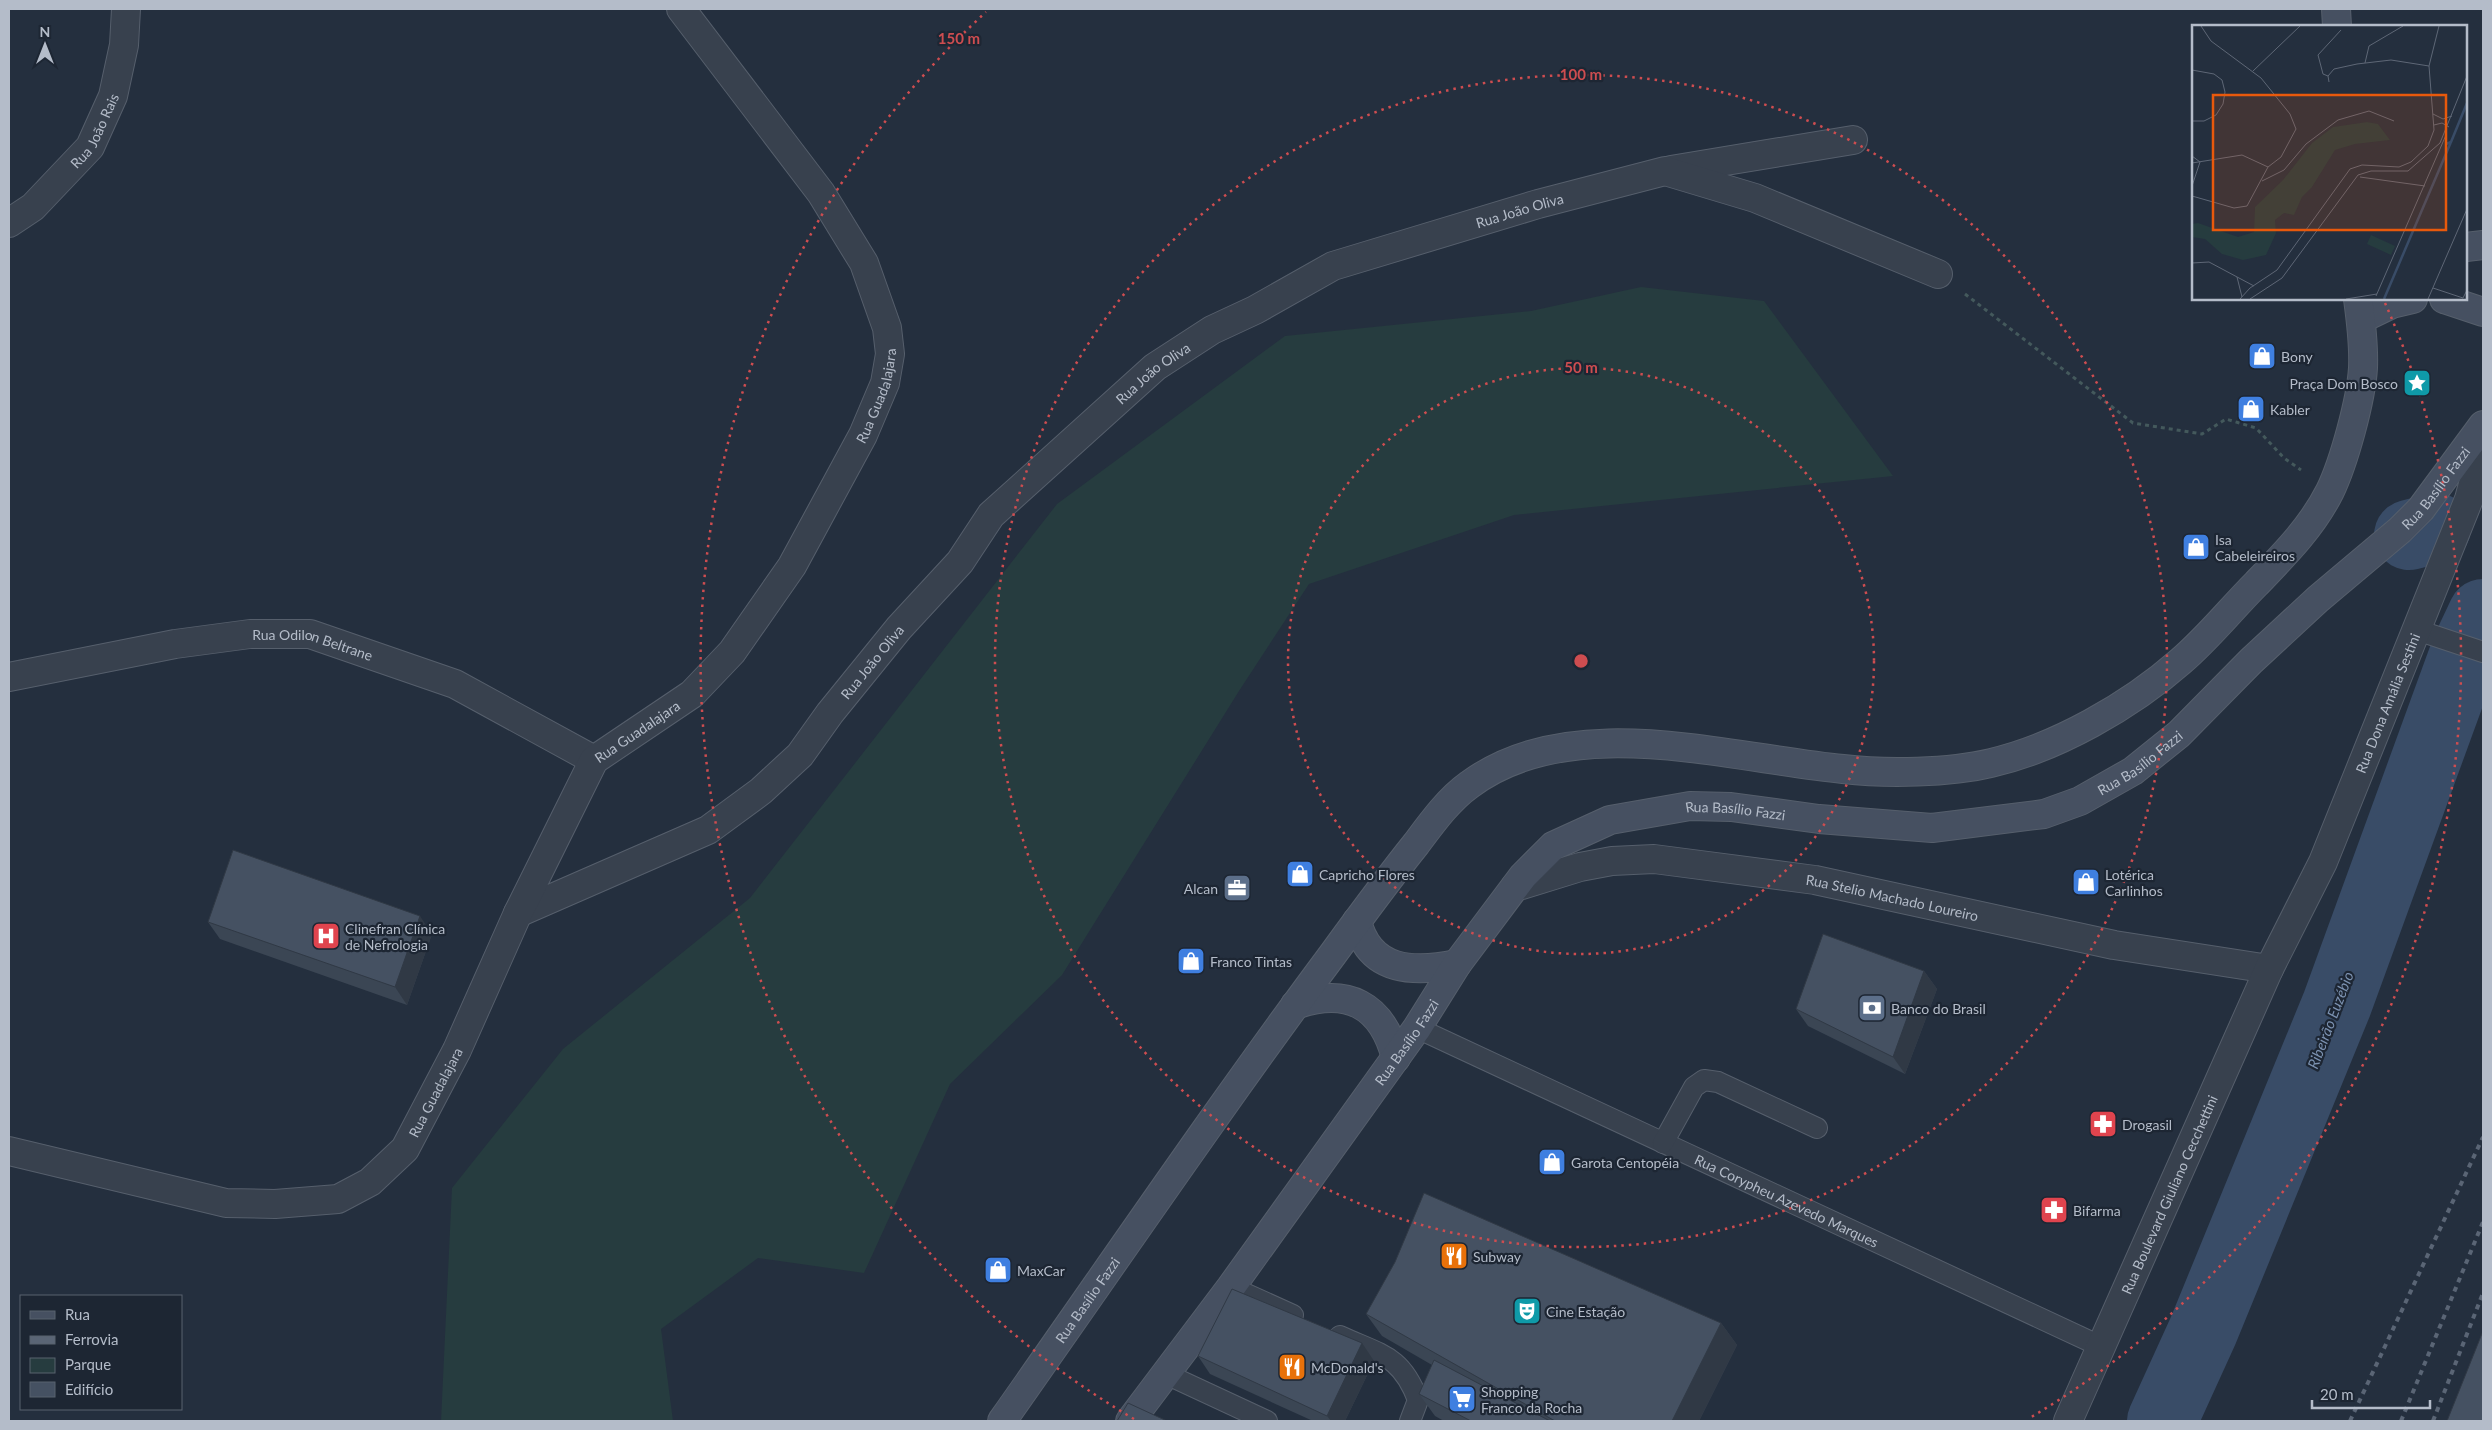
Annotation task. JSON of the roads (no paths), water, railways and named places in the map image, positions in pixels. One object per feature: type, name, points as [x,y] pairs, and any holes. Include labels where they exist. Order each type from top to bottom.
[{"type":"main road","points":[[2336,9],[2337,25]]},
{"type":"main road","points":[[2467,247],[2483,245]]},
{"type":"main road","points":[[2359,309],[2409,300]]},
{"type":"main road","points":[[2447,300],[2483,312]]},
{"type":"main road","name":"Rua Basílio Fazzi","points":[[1002,1421],[1295,1005],[1433,822],[1468,786],[1514,759],[1564,747],[1597,743],[1634,743],[1744,755],[1847,770],[1927,771],[1988,764],[2046,746],[2118,707],[2181,662],[2295,543],[2329,492],[2355,411],[2363,369],[2359,309]]},
{"type":"main road","name":"Rua Basílio Fazzi","points":[[1130,1421],[1231,1288],[1396,1058],[1458,964],[1515,887],[1553,846],[1575,834],[1610,820],[1690,806],[1731,807],[1819,819],[1932,828],[2044,814],[2080,801],[2133,771],[2179,734],[2318,599],[2400,530],[2421,509],[2483,425]]},
{"type":"main road","points":[[1357,921],[1370,951],[1392,964],[1422,969],[1458,964]]},
{"type":"main road","points":[[1295,1005],[1316,998],[1334,998],[1360,1005],[1372,1011],[1386,1030],[1396,1058]]},
{"type":"street","name":"Rua João Rais","points":[[9,224],[33,207],[90,147],[113,96],[124,44],[126,9]]},
{"type":"street","name":"Rua Guadalajara","points":[[9,1151],[226,1203],[276,1204],[338,1198],[370,1182],[405,1149],[456,1050],[518,913],[594,760],[692,694],[732,652],[792,566],[863,436],[885,383],[890,354],[887,328],[864,263],[821,193],[681,9]]},
{"type":"street","name":"Rua João Oliva","points":[[518,913],[708,830],[761,791],[800,755],[830,713],[898,628],[960,562],[991,515],[1155,367],[1212,330],[1255,310],[1333,266],[1538,204],[1665,171],[1853,140]]},
{"type":"street","points":[[1665,171],[1755,198],[1938,274]]},
{"type":"street","name":"Rua Dona Amália Sestini","points":[[2269,969],[2323,862],[2361,763],[2417,630],[2468,499],[2477,469],[2483,429]]},
{"type":"street","name":"Rua Odilon Beltrane","points":[[9,677],[175,644],[250,634],[310,634],[455,684],[594,760]]},
{"type":"street","name":"Rua Stelio Machado Loureiro","points":[[1515,887],[1580,867],[1612,862],[1654,859],[1816,880],[2114,945],[2269,969]]},
{"type":"street","name":"Rua Boulevard Giuliano Cecchettini","points":[[2068,1421],[2269,969]]},
{"type":"lane","points":[[2417,630],[2483,652]]},
{"type":"lane","name":"Rua Corypheu Azevedo Marques","points":[[1417,1028],[2102,1347]]},
{"type":"lane","points":[[1663,1143],[1694,1087],[1704,1080],[1718,1082],[1817,1128]]},
{"type":"lane","points":[[1231,1288],[1388,1358],[1402,1368],[1411,1382],[1418,1400],[1410,1421]]},
{"type":"lane","points":[[1166,1374],[1267,1421]]},
{"type":"waterway","points":[[2409,535],[2436,528]]},
{"type":"waterway","name":"Ribeirão Euzébio","points":[[2162,1421],[2203,1331],[2337,1004],[2466,650],[2483,614]]},
{"type":"railway","points":[[2350,1421],[2483,1137]]},
{"type":"railway","points":[[2401,1421],[2483,1222]]},
{"type":"railway","points":[[2433,1421],[2483,1293]]},
{"type":"place","name":"Bony","points":[[2262,356]]},
{"type":"place","name":"Praça Dom Bosco","points":[[2417,383]]},
{"type":"place","name":"Kabler","points":[[2251,409]]},
{"type":"place","name":"Isa Cabeleireiros","points":[[2196,547]]},
{"type":"place","name":"Capricho Flores","points":[[1300,874]]},
{"type":"place","name":"Lotérica Carlinhos","points":[[2086,882]]},
{"type":"place","name":"Alcan","points":[[1237,888]]},
{"type":"place","name":"Clinefran Clínica de Nefrologia","points":[[326,936]]},
{"type":"place","name":"Franco Tintas","points":[[1191,961]]},
{"type":"place","name":"Banco do Brasil","points":[[1872,1008]]},
{"type":"place","name":"Drogasil","points":[[2103,1124]]},
{"type":"place","name":"Garota Centopéia","points":[[1552,1162]]},
{"type":"place","name":"Bifarma","points":[[2054,1210]]},
{"type":"place","name":"Subway","points":[[1454,1256]]},
{"type":"place","name":"MaxCar","points":[[998,1270]]},
{"type":"place","name":"Cine Estação","points":[[1527,1311]]},
{"type":"place","name":"McDonald's","points":[[1292,1367]]},
{"type":"place","name":"Shopping Franco da Rocha","points":[[1462,1399]]}]
